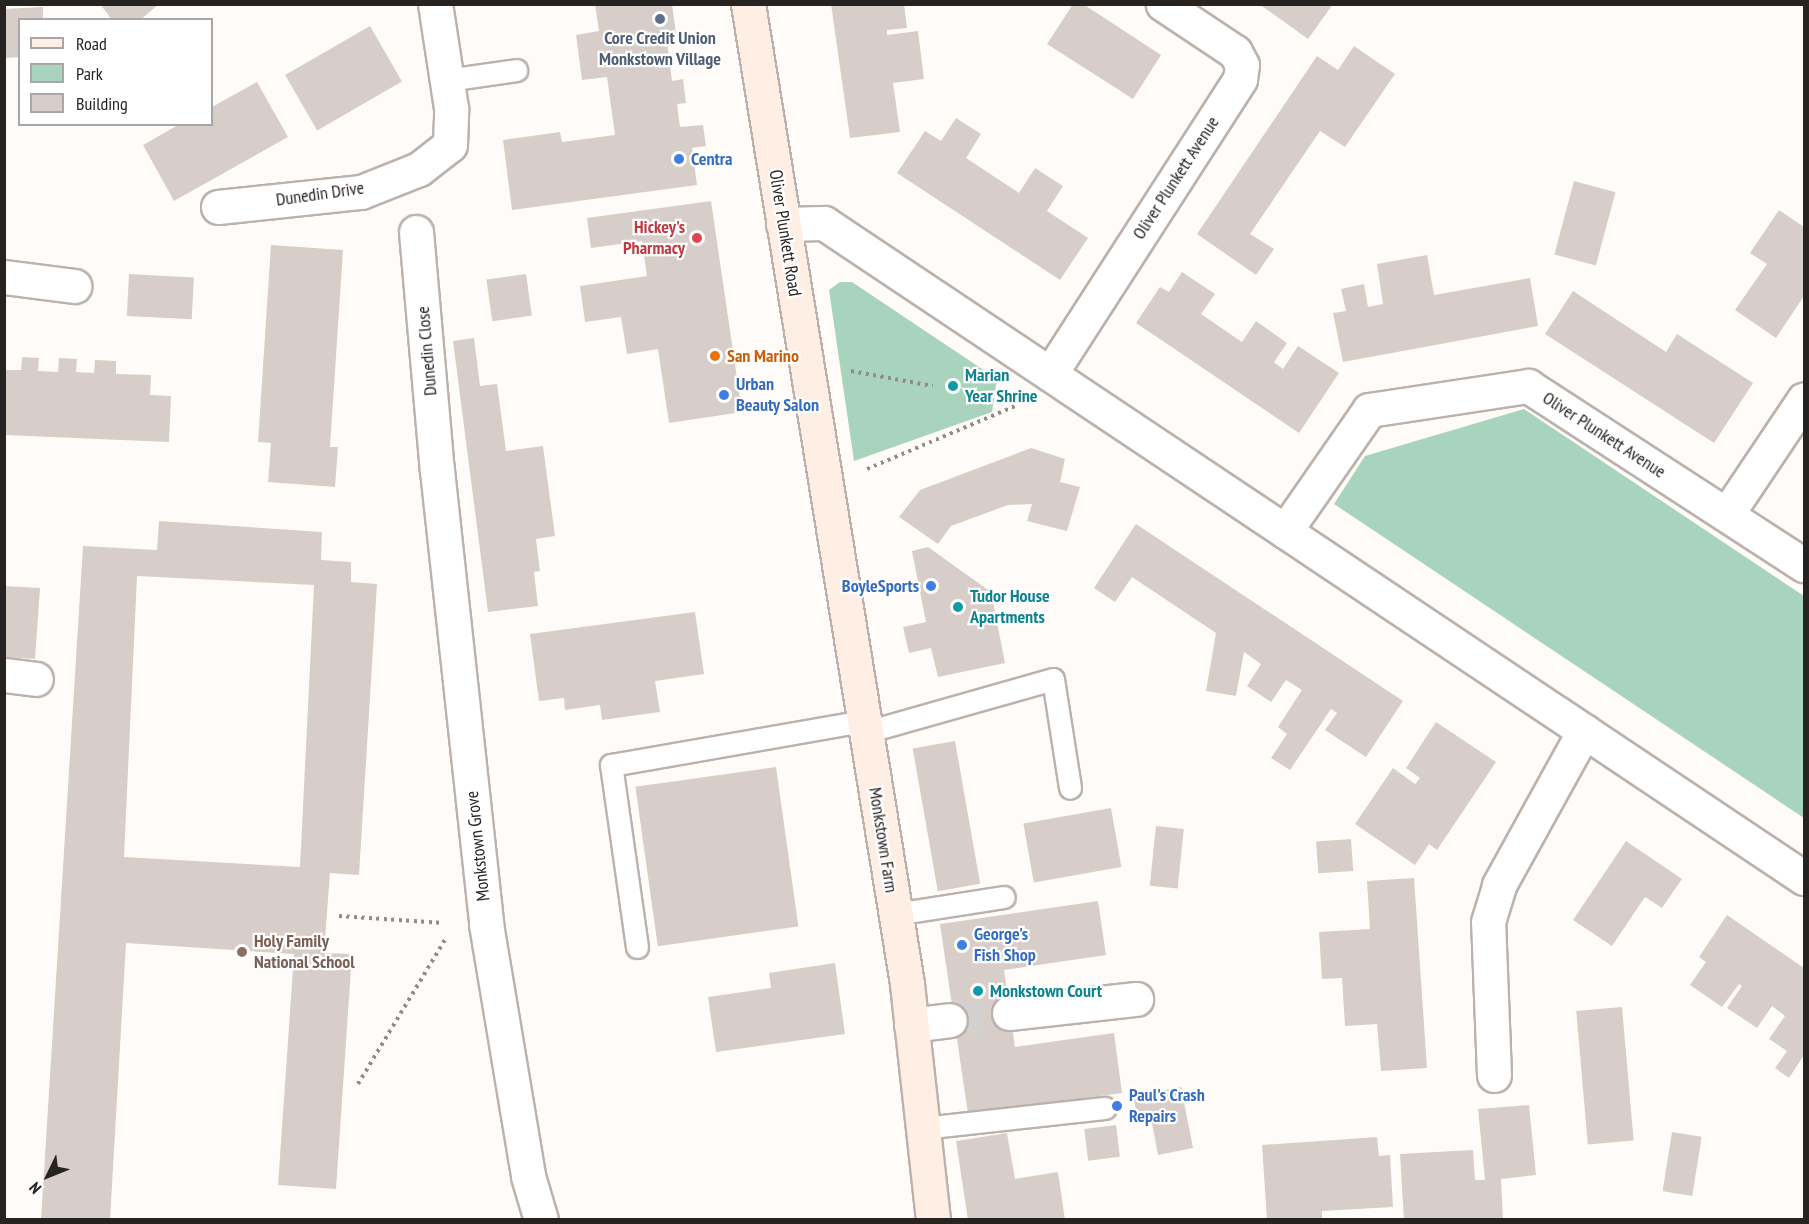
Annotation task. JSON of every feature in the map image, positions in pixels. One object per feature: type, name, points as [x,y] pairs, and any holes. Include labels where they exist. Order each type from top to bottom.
[{"type":"street","name":"Dunedin Drive","points":[[218,207],[361,192],[419,169],[450,145],[447,80],[435,4]]},
{"type":"street","name":"Oliver Plunkett Road","points":[[748,4],[821,462]]},
{"type":"street","name":"Oliver Plunkett Avenue","points":[[1058,379],[1240,79],[1242,65],[1235,52],[1163,4]]},
{"type":"street","points":[[783,224],[824,223],[1804,878]]},
{"type":"street","name":"Dunedin Close","points":[[416,232],[437,470]]},
{"type":"street","points":[[4,277],[74,286]]},
{"type":"street","name":"Oliver Plunkett Avenue","points":[[1285,531],[1369,410],[1528,386],[1804,565]]},
{"type":"street","points":[[1727,514],[1804,399]]},
{"type":"street","name":"Monkstown Farm","points":[[821,462],[895,914],[911,1025],[933,1220]]},
{"type":"street","name":"Monkstown Grove","points":[[437,470],[486,924],[528,1176],[541,1220]]},
{"type":"street","points":[[1494,1075],[1488,922],[1499,885],[1584,731]]},
{"type":"street","points":[[1009,1013],[1136,999]]},
{"type":"street","points":[[911,1025],[950,1020]]},
{"type":"lane","points":[[447,80],[516,70]]},
{"type":"lane","points":[[637,947],[611,765],[865,726],[1053,679],[1070,788]]},
{"type":"lane","points":[[895,914],[1004,897]]},
{"type":"lane","points":[[922,1128],[1105,1108]]},
{"type":"path","points":[[841,369],[933,386]]},
{"type":"path","points":[[858,472],[1058,379]]},
{"type":"path","points":[[339,916],[486,924]]},
{"type":"path","points":[[358,1084],[454,924]]},
{"type":"green space","points":[[840,282],[852,282],[997,379],[992,412],[854,461],[829,290]]},
{"type":"green space","points":[[1524,409],[1804,596],[1804,818],[1334,504],[1365,456]]},
{"type":"building","points":[[100,4],[159,4],[142,18],[110,18]]},
{"type":"building","points":[[595,4],[672,4],[676,33],[666,34],[672,81],[683,79],[686,103],[677,104],[680,127],[703,125],[706,146],[692,148],[697,185],[512,210],[503,140],[560,132],[562,142],[615,135],[607,77],[582,80],[576,35],[599,31]]},
{"type":"building","points":[[831,4],[904,4],[907,28],[887,30],[887,35],[918,31],[924,79],[893,83],[900,132],[850,138]]},
{"type":"building","points":[[1073,4],[1083,4],[1161,55],[1133,99],[1047,44]]},
{"type":"building","points":[[1259,4],[1333,4],[1308,39]]},
{"type":"building","points":[[43,7],[43,18],[18,18],[18,57],[4,58],[4,9]]},
{"type":"building","points":[[370,26],[402,81],[317,130],[285,75]]},
{"type":"building","points":[[1354,46],[1395,74],[1345,147],[1320,131],[1250,234],[1274,249],[1256,275],[1197,234],[1317,56],[1338,70]]},
{"type":"building","points":[[257,82],[288,137],[174,201],[143,145],[176,126],[213,126],[213,106]]},
{"type":"building","points":[[956,118],[981,134],[966,158],[1019,193],[1035,168],[1063,186],[1047,211],[1088,238],[1060,280],[897,173],[925,131],[941,141]]},
{"type":"building","points":[[1574,181],[1616,192],[1596,266],[1554,254]]},
{"type":"building","points":[[711,201],[742,412],[669,423],[658,349],[627,354],[621,317],[585,322],[580,286],[647,276],[642,241],[591,248],[587,218]]},
{"type":"building","points":[[1779,210],[1804,227],[1804,296],[1776,338],[1735,310],[1767,264],[1750,253]]},
{"type":"building","points":[[271,245],[343,250],[330,447],[338,447],[335,487],[268,482],[271,443],[258,442]]},
{"type":"building","points":[[1427,255],[1434,295],[1530,278],[1538,326],[1343,362],[1333,313],[1346,311],[1341,289],[1364,284],[1368,307],[1383,304],[1377,264]]},
{"type":"building","points":[[1182,272],[1215,294],[1201,314],[1242,342],[1256,321],[1287,343],[1274,362],[1283,369],[1298,346],[1339,373],[1299,433],[1136,323],[1160,287],[1169,292]]},
{"type":"building","points":[[129,274],[194,277],[192,319],[127,316]]},
{"type":"building","points":[[526,274],[532,316],[492,321],[486,280]]},
{"type":"building","points":[[1573,291],[1666,352],[1677,334],[1753,383],[1714,443],[1545,334]]},
{"type":"building","points":[[474,338],[480,386],[497,384],[506,451],[543,446],[555,536],[536,539],[540,571],[534,572],[538,606],[488,612],[453,341]]},
{"type":"building","points":[[22,357],[39,358],[38,371],[58,372],[59,358],[77,359],[76,372],[94,373],[95,360],[116,361],[116,374],[151,375],[150,395],[171,396],[169,442],[4,435],[4,370],[21,370]]},
{"type":"building","points":[[1031,448],[1065,459],[1060,482],[1080,487],[1067,531],[1027,521],[1032,504],[1008,505],[951,526],[938,544],[899,517],[920,490]]},
{"type":"building","points":[[159,521],[322,532],[321,560],[351,562],[351,582],[377,584],[359,875],[330,873],[324,953],[352,954],[336,1189],[278,1185],[294,954],[126,943],[110,1220],[41,1220],[83,546],[157,550]],"holes":[[[137,576],[314,585],[300,867],[124,857]]]},
{"type":"building","points":[[1136,524],[1403,701],[1366,757],[1325,730],[1337,713],[1331,709],[1290,770],[1271,758],[1287,734],[1278,727],[1302,690],[1286,680],[1271,702],[1247,686],[1261,664],[1244,652],[1236,696],[1206,691],[1216,633],[1132,577],[1115,602],[1094,588]]},
{"type":"building","name":"Tudor House Apartments","points":[[928,547],[991,592],[1005,663],[938,677],[931,648],[909,653],[903,627],[926,622],[912,551]]},
{"type":"building","points":[[4,586],[40,588],[35,659],[4,657]]},
{"type":"building","points":[[695,612],[704,674],[655,681],[660,712],[602,720],[600,705],[565,710],[564,698],[539,701],[530,634]]},
{"type":"building","points":[[1436,722],[1496,762],[1437,850],[1429,844],[1415,865],[1355,824],[1393,768],[1415,784],[1420,778],[1406,768]]},
{"type":"building","points":[[955,741],[980,884],[938,891],[913,748]]},
{"type":"building","points":[[776,767],[798,926],[658,946],[635,787]]},
{"type":"building","points":[[1111,808],[1121,867],[1034,883],[1023,823]]},
{"type":"building","points":[[1156,826],[1184,829],[1178,889],[1150,886]]},
{"type":"building","points":[[1351,839],[1353,871],[1318,873],[1316,841]]},
{"type":"building","points":[[1626,841],[1682,879],[1662,908],[1645,897],[1612,946],[1573,920]]},
{"type":"building","points":[[1414,878],[1427,1068],[1381,1071],[1377,1024],[1345,1026],[1342,978],[1322,979],[1319,932],[1370,929],[1367,881]]},
{"type":"building","name":"Monkstown Court","points":[[1098,901],[1106,955],[1004,970],[1015,1047],[1114,1033],[1122,1093],[968,1114],[940,924]]},
{"type":"building","points":[[1727,915],[1804,968],[1804,1055],[1789,1078],[1775,1068],[1787,1051],[1769,1039],[1785,1016],[1772,1006],[1757,1028],[1727,1008],[1742,986],[1739,984],[1722,1007],[1690,985],[1706,962],[1699,957]]},
{"type":"building","points":[[835,963],[845,1034],[716,1052],[708,997],[771,988],[769,973]]},
{"type":"building","points":[[1622,1007],[1634,1140],[1588,1144],[1576,1011]]},
{"type":"building","points":[[1181,1087],[1193,1148],[1158,1155],[1150,1113],[1137,1115],[1133,1096]]},
{"type":"building","points":[[1529,1105],[1536,1175],[1501,1179],[1503,1220],[1404,1220],[1400,1154],[1473,1150],[1475,1180],[1485,1180],[1478,1109]]},
{"type":"building","points":[[1116,1125],[1120,1157],[1088,1161],[1084,1129]]},
{"type":"building","points":[[1672,1132],[1702,1137],[1692,1196],[1663,1191]]},
{"type":"building","points":[[1007,1133],[1015,1179],[1058,1172],[1065,1220],[968,1220],[956,1141]]},
{"type":"building","points":[[1377,1137],[1379,1156],[1390,1155],[1393,1207],[1322,1211],[1322,1220],[1267,1220],[1262,1145]]},
{"type":"tunnel","points":[[950,1020],[1009,1013]]},
{"type":"place","name":"Core Credit Union Monkstown Village","points":[[660,19]]},
{"type":"place","name":"Centra","points":[[679,159]]},
{"type":"place","name":"Hickey's Pharmacy","points":[[697,238]]},
{"type":"place","name":"San Marino","points":[[715,356]]},
{"type":"place","name":"Marian Year Shrine","points":[[953,386]]},
{"type":"place","name":"Urban Beauty Salon","points":[[724,395]]},
{"type":"place","name":"BoyleSports","points":[[931,586]]},
{"type":"place","name":"Tudor House Apartments","points":[[958,607]]},
{"type":"place","name":"George's Fish Shop","points":[[962,945]]},
{"type":"place","name":"Holy Family National School","points":[[242,952]]},
{"type":"place","name":"Monkstown Court","points":[[978,991]]},
{"type":"place","name":"Paul's Crash Repairs","points":[[1117,1106]]}]
